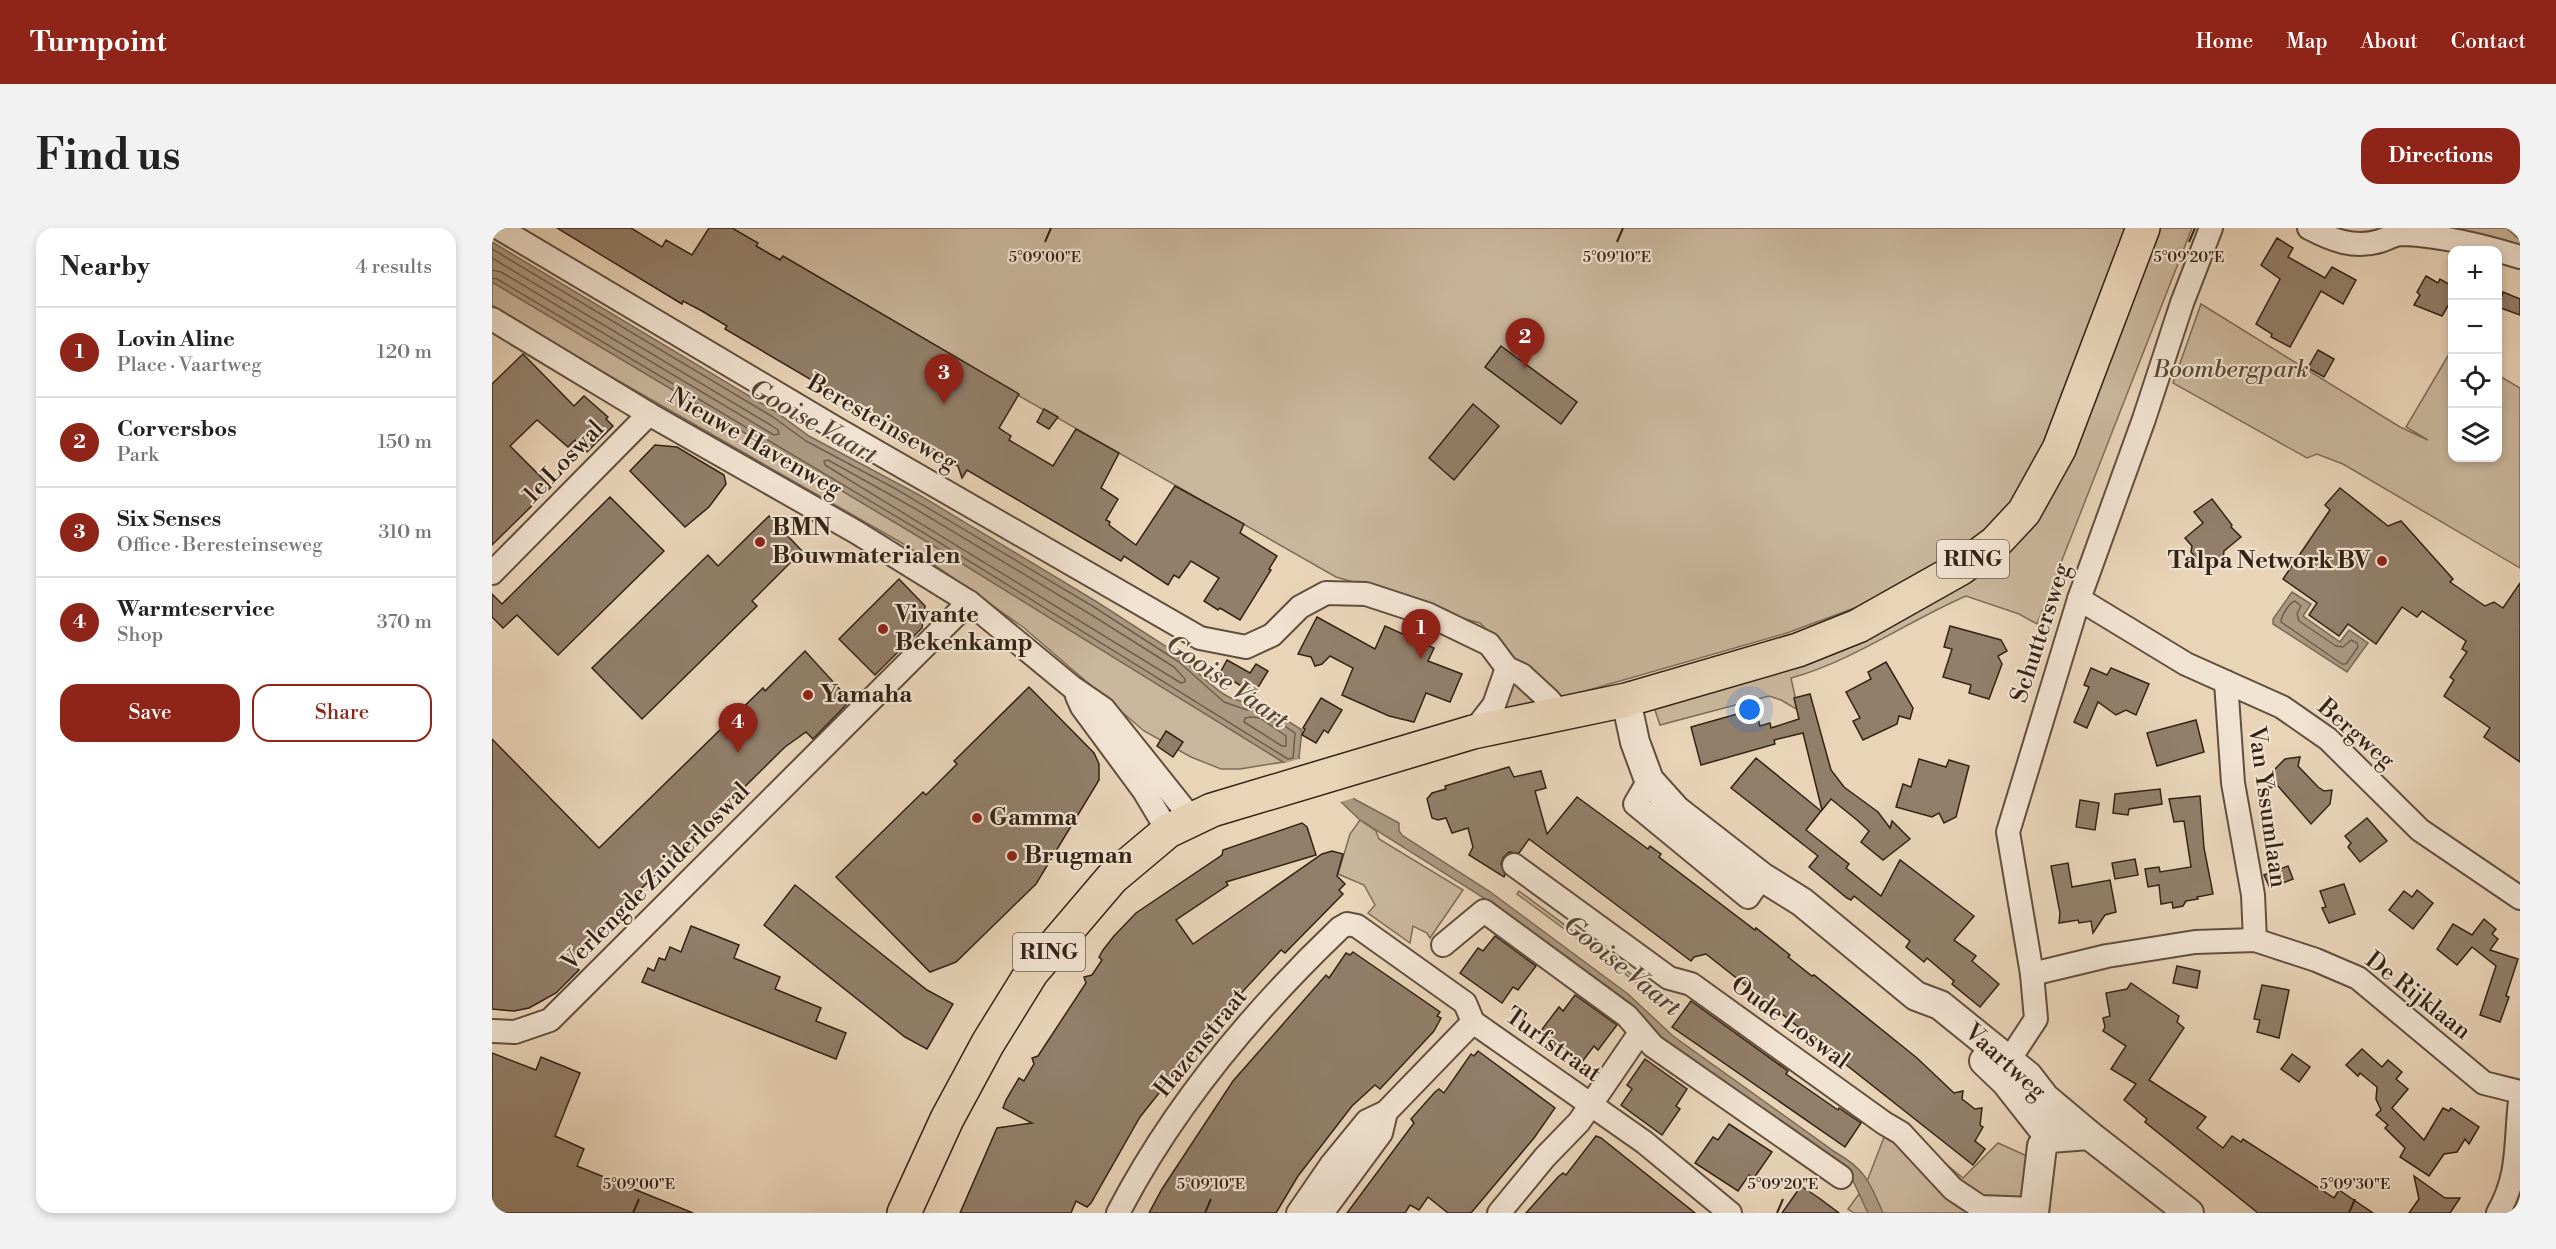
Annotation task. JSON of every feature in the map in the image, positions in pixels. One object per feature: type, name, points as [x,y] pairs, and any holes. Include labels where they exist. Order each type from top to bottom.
[{"type":"main road","name":"RING","points":[[904,1213],[957,1100],[993,1034],[1032,972],[1112,878],[1180,825],[1212,810],[1473,732],[1626,700],[1798,650],[1858,626],[1961,568],[1995,543],[2024,512],[2059,449],[2143,228]]},
{"type":"street","name":"Beresteinseweg","points":[[499,228],[837,429],[1200,638],[1246,647],[1272,635],[1300,607],[1326,593],[1366,594],[1427,614],[1489,644],[1507,668]]},
{"type":"street","name":"Schuttersweg","points":[[2009,1060],[2036,1019],[2032,975],[2008,832],[2079,599],[2144,419],[2182,303],[2211,228]]},
{"type":"street","points":[[2309,228],[2331,239],[2357,245],[2378,242],[2402,231],[2482,245],[2520,257]]},
{"type":"street","name":"Nieuwe Havenweg","points":[[492,319],[648,414],[856,532],[969,602],[1072,687],[1104,709],[1136,748],[1180,825]]},
{"type":"street","name":"1e Loswal","points":[[492,573],[648,414]]},
{"type":"street","name":"Bergweg","points":[[2079,599],[2186,664],[2282,707],[2328,739],[2420,830],[2520,898]]},
{"type":"street","name":"Verlengde Zuiderloswal","points":[[492,1031],[515,1032],[550,1020],[969,602]]},
{"type":"street","points":[[1473,732],[1494,705],[1507,668],[1522,675],[1561,714]]},
{"type":"street","name":"Van Yssumlaan","points":[[2226,681],[2233,783],[2253,895],[2255,940]]},
{"type":"street","name":"Nieuwe Havenweg","points":[[1072,687],[1125,777],[1180,825]]},
{"type":"street","name":"Vaartweg","points":[[1626,700],[1635,742],[1649,780],[1676,810],[1762,877],[1802,902],[1916,996],[1926,1012],[2006,1082],[2050,1138]]},
{"type":"street","name":"Oude Loswal","points":[[1514,865],[1669,978],[1691,984],[1901,1133],[1953,1189],[1980,1207],[2034,1211]]},
{"type":"street","points":[[1443,945],[1484,911],[1627,1016],[1653,1046],[1841,1177]]},
{"type":"street","name":"Turfstraat","points":[[1347,924],[1357,926],[1465,1003],[1473,1022],[1644,1142],[1730,1213]]},
{"type":"street","name":"Hazenstraat","points":[[1118,1213],[1173,1122],[1228,1048],[1291,977],[1340,928],[1347,924]]},
{"type":"street","name":"De Rijklaan","points":[[2032,975],[2107,956],[2195,942],[2255,940],[2316,960],[2358,978],[2484,1083],[2520,1092]]},
{"type":"street","name":"Vaartweg","points":[[1916,996],[1940,1005],[2028,1076],[2045,1098],[2089,1135],[2189,1213]]},
{"type":"street","points":[[1298,1213],[1351,1139],[1367,1121],[1386,1113],[1473,1022]]},
{"type":"street","points":[[1499,1213],[1545,1157],[1579,1122],[1635,1040],[1642,1035]]},
{"type":"street","points":[[2498,1213],[2509,1196],[2518,1158],[2520,1101]]},
{"type":"street","points":[[1322,1213],[1380,1133],[1386,1113]]},
{"type":"street","points":[[2034,1211],[2042,1146],[2050,1138],[2089,1135]]},
{"type":"green space","points":[[725,228],[2133,228],[2039,475],[1994,536],[1930,580],[1787,633],[1561,698],[1525,669],[1480,623],[1430,610],[1391,593],[1336,577]]},
{"type":"green space","points":[[2157,228],[2192,228],[2037,624],[2019,614],[1966,596],[1836,662],[1791,678],[1798,710],[1769,696],[1660,725],[1654,707],[1991,561]]},
{"type":"green space","points":[[2450,228],[2506,228],[2520,240],[2520,247]]},
{"type":"green space","points":[[492,282],[921,538],[1283,762],[1240,769],[1221,769],[1191,757],[1144,731],[1023,627],[907,546],[610,376],[492,305]]},
{"type":"green space","name":"Boombergpark","points":[[2201,304],[2400,427],[2428,440],[2406,427],[2448,356],[2448,462],[2502,462],[2502,377],[2520,388],[2520,568],[2343,464],[2317,454],[2307,458],[2173,383]]},
{"type":"green space","points":[[1509,676],[1536,703],[1503,713]]},
{"type":"green space","points":[[1360,820],[1376,831],[1379,839],[1463,890],[1430,938],[1427,933],[1413,926],[1410,943],[1368,913],[1375,905],[1364,885],[1338,874],[1350,834]]},
{"type":"green space","points":[[1519,891],[1658,994],[1656,997],[1517,894]]},
{"type":"green space","points":[[1891,1119],[1963,1178],[1998,1143],[2027,1156],[2020,1213],[1854,1213],[1848,1209],[1859,1194],[1861,1197]]},
{"type":"water","name":"Gooise Vaart","points":[[492,242],[776,412],[809,436],[921,496],[1097,602],[1187,660],[1186,662],[1225,695],[1236,700],[1271,708],[1273,712],[1302,730],[1299,758],[1356,800],[1399,823],[1399,831],[1403,836],[1489,891],[1628,994],[1673,1036],[1854,1165],[1870,1184],[1883,1213],[1868,1213],[1849,1172],[1665,1042],[1623,1002],[1484,898],[1360,820],[1341,802],[1283,762],[921,538],[492,282]]},
{"type":"water","points":[[2292,592],[2311,604],[2303,616],[2340,642],[2349,630],[2368,643],[2347,672],[2273,624],[2273,619]]},
{"type":"pier","points":[[1303,758],[1357,797],[1337,803],[1281,764]]},
{"type":"building","points":[[557,228],[631,228],[662,247],[666,240],[692,255],[709,228],[732,228],[758,243],[756,246],[780,260],[783,256],[1019,394],[999,428],[1011,436],[1009,440],[1053,466],[1076,429],[1119,453],[1101,488],[1118,499],[1106,520],[1110,522],[1109,525],[1136,545],[1175,486],[1244,524],[1240,533],[1277,556],[1269,569],[1271,570],[1240,620],[1220,608],[1218,610],[1204,601],[1219,578],[1191,561],[1179,578],[1174,575],[1168,585],[1124,556],[1121,561],[967,470],[962,478],[958,466],[725,329],[727,326],[702,311],[683,301],[682,304]]},
{"type":"building","points":[[2277,238],[2293,248],[2288,257],[2325,278],[2332,267],[2356,280],[2343,304],[2321,291],[2290,347],[2271,337],[2272,334],[2256,324],[2280,279],[2261,265]]},
{"type":"building","points":[[2426,276],[2438,283],[2440,279],[2448,284],[2448,306],[2442,316],[2414,305],[2420,295],[2417,292]]},
{"type":"building","points":[[2503,292],[2520,299],[2520,315],[2502,308]]},
{"type":"building","points":[[1501,346],[1577,402],[1561,424],[1485,367]]},
{"type":"building","points":[[2318,350],[2334,359],[2324,377],[2308,368]]},
{"type":"building","points":[[523,354],[574,406],[584,396],[608,417],[606,419],[613,426],[587,452],[575,440],[568,447],[537,420],[510,446],[551,487],[492,545],[492,384]]},
{"type":"building","points":[[1473,404],[1499,426],[1454,480],[1429,458]]},
{"type":"building","points":[[1044,409],[1058,417],[1049,429],[1037,422]]},
{"type":"building","points":[[655,445],[677,447],[724,475],[726,484],[709,507],[685,527],[630,471]]},
{"type":"building","points":[[2340,488],[2388,526],[2401,521],[2453,579],[2450,582],[2485,606],[2494,602],[2503,608],[2520,583],[2520,762],[2484,737],[2490,728],[2444,696],[2454,680],[2450,677],[2467,652],[2462,649],[2466,641],[2422,611],[2417,617],[2402,607],[2376,644],[2348,624],[2339,636],[2309,615],[2317,603],[2283,579],[2330,510],[2325,505]]},
{"type":"building","points":[[610,497],[664,551],[558,655],[517,615],[503,628],[492,617],[492,594],[502,604]]},
{"type":"building","points":[[2212,499],[2232,525],[2231,527],[2241,537],[2224,551],[2223,559],[2217,563],[2209,562],[2206,569],[2191,552],[2192,546],[2185,538],[2203,523],[2194,512]]},
{"type":"building","points":[[769,516],[802,551],[752,601],[757,606],[642,719],[592,668],[708,555],[718,566]]},
{"type":"building","points":[[899,579],[925,606],[922,628],[875,675],[839,639]]},
{"type":"building","points":[[1317,617],[1375,649],[1385,626],[1434,648],[1428,661],[1462,674],[1450,702],[1426,693],[1414,722],[1389,716],[1342,695],[1353,668],[1330,656],[1322,664],[1315,666],[1311,657],[1298,654]]},
{"type":"building","points":[[1950,626],[2001,640],[2007,651],[1998,656],[2002,664],[1989,699],[1969,693],[1971,685],[1943,677],[1952,649],[1944,647]]},
{"type":"building","points":[[805,651],[846,696],[846,705],[813,739],[806,732],[785,747],[569,960],[579,970],[556,993],[529,1008],[514,1011],[492,1009],[492,739],[599,848],[763,688],[765,691]]},
{"type":"building","points":[[1227,660],[1250,673],[1256,664],[1268,671],[1254,694],[1220,673]]},
{"type":"building","points":[[1886,662],[1913,708],[1910,719],[1899,716],[1897,724],[1863,740],[1853,721],[1860,718],[1846,692],[1871,679],[1868,672]]},
{"type":"building","points":[[2091,668],[2107,675],[2111,668],[2149,684],[2136,715],[2126,710],[2116,715],[2098,702],[2087,728],[2074,722],[2089,687],[2084,685]]},
{"type":"building","points":[[1029,687],[1094,753],[1099,764],[1099,780],[1036,884],[956,962],[930,972],[836,877],[923,792],[926,795],[957,764],[954,761]]},
{"type":"building","points":[[1810,694],[1831,770],[1844,787],[1878,812],[1890,828],[1892,821],[1910,839],[1883,860],[1861,842],[1869,831],[1857,820],[1831,799],[1822,810],[1803,733],[1774,740],[1775,744],[1701,765],[1691,727],[1755,709],[1760,726],[1770,723],[1771,728],[1799,719],[1794,698]]},
{"type":"building","points":[[1321,698],[1342,710],[1328,733],[1324,730],[1316,743],[1302,735],[1305,729],[1303,728]]},
{"type":"building","points":[[2196,720],[2204,752],[2157,766],[2147,733]]},
{"type":"building","points":[[1166,731],[1183,742],[1173,757],[1157,746]]},
{"type":"building","points":[[2300,757],[2298,766],[2318,787],[2324,791],[2332,790],[2330,804],[2311,824],[2278,786],[2269,788],[2271,773],[2285,759]]},
{"type":"building","points":[[1756,758],[1821,811],[1806,830],[1849,864],[1846,868],[1881,896],[1900,860],[1974,916],[1954,940],[1976,956],[1972,961],[1999,984],[1980,1007],[1952,984],[1954,981],[1927,958],[1924,962],[1906,947],[1910,941],[1854,896],[1851,900],[1847,898],[1809,867],[1818,856],[1731,788]]},
{"type":"building","points":[[1919,759],[1946,767],[1949,760],[1969,766],[1956,817],[1944,823],[1939,813],[1932,817],[1896,807],[1903,784],[1911,787]]},
{"type":"building","points":[[1509,767],[1514,777],[1541,771],[1546,788],[1535,791],[1547,834],[1577,797],[1648,849],[1650,846],[1661,854],[1659,857],[1755,930],[1756,928],[1790,955],[1788,957],[1812,976],[1814,975],[1917,1058],[1954,1093],[1963,1091],[1962,1099],[1975,1109],[1982,1108],[1980,1125],[1983,1127],[1975,1141],[1985,1149],[1973,1165],[1706,954],[1694,957],[1691,961],[1529,839],[1519,853],[1509,852],[1503,858],[1501,864],[1504,877],[1469,855],[1473,847],[1468,828],[1452,833],[1446,818],[1438,820],[1432,818],[1427,799],[1432,793],[1446,789],[1445,786]]},
{"type":"building","points":[[2160,789],[2162,804],[2129,809],[2128,815],[2113,813],[2115,794]]},
{"type":"building","points":[[2200,796],[2204,848],[2213,894],[2197,897],[2198,899],[2186,901],[2183,906],[2173,908],[2172,902],[2161,904],[2159,885],[2148,887],[2145,869],[2159,867],[2160,872],[2191,867],[2184,821],[2174,822],[2169,799]]},
{"type":"building","points":[[2080,800],[2099,803],[2095,830],[2076,827]]},
{"type":"building","points":[[2367,818],[2387,841],[2360,862],[2348,847],[2351,843],[2345,836]]},
{"type":"building","points":[[1302,823],[1307,827],[1316,855],[1226,882],[1228,885],[1176,920],[1193,944],[1322,854],[1332,851],[1343,854],[1337,876],[1345,884],[1339,890],[1343,894],[1285,953],[1281,950],[1222,1014],[1140,1117],[1091,1203],[1087,1207],[1076,1201],[1071,1213],[960,1213],[997,1128],[1032,1123],[1003,1108],[1006,1100],[1019,1078],[1024,1081],[1034,1064],[1032,1058],[1038,1056],[1086,983],[1084,977],[1092,975],[1102,960],[1099,957],[1114,936],[1136,913],[1222,855],[1223,850]]},
{"type":"building","points":[[2135,859],[2138,875],[2115,879],[2112,863]]},
{"type":"building","points":[[2068,863],[2072,887],[2110,880],[2116,912],[2105,915],[2093,933],[2091,921],[2079,923],[2078,920],[2059,923],[2060,913],[2051,866]]},
{"type":"building","points":[[2288,866],[2293,879],[2270,888],[2264,875]]},
{"type":"building","points":[[2344,884],[2355,914],[2329,923],[2322,908],[2326,907],[2320,891]]},
{"type":"building","points":[[795,885],[927,990],[953,1004],[927,1049],[905,1037],[764,925]]},
{"type":"building","points":[[2417,890],[2433,903],[2413,929],[2389,910],[2404,891],[2412,897]]},
{"type":"building","points":[[2484,919],[2496,929],[2492,934],[2498,939],[2490,950],[2518,959],[2500,1022],[2480,1015],[2496,966],[2472,947],[2457,965],[2437,949],[2453,924],[2472,935]]},
{"type":"building","points":[[691,926],[739,945],[734,958],[780,977],[775,989],[821,1008],[816,1021],[846,1033],[836,1059],[642,982],[648,968],[654,971],[659,958],[665,960],[670,947],[681,952]]},
{"type":"building","points":[[1495,936],[1536,966],[1518,990],[1513,987],[1502,1003],[1460,973],[1478,948],[1483,951]]},
{"type":"building","points":[[1353,952],[1440,1012],[1437,1016],[1441,1018],[1434,1031],[1380,1089],[1375,1085],[1352,1106],[1298,1176],[1276,1213],[1149,1213],[1162,1189],[1233,1081],[1326,975],[1329,978],[1346,953],[1350,955]]},
{"type":"building","points":[[2177,966],[2200,971],[2197,988],[2173,983]]},
{"type":"building","points":[[2131,983],[2179,1016],[2177,1022],[2184,1028],[2149,1080],[2206,1117],[2197,1128],[2223,1148],[2232,1136],[2241,1142],[2243,1139],[2334,1198],[2339,1190],[2373,1213],[2258,1213],[2145,1122],[2147,1119],[2124,1100],[2136,1084],[2111,1069],[2126,1046],[2103,1031],[2105,1027],[2103,1018],[2110,1016],[2106,993],[2127,989]]},
{"type":"building","points":[[2262,985],[2289,990],[2279,1038],[2257,1032],[2260,1020],[2254,1019]]},
{"type":"building","points":[[1575,995],[1617,1025],[1598,1050],[1594,1046],[1582,1062],[1540,1032],[1559,1007],[1563,1011]]},
{"type":"building","points":[[1691,1001],[1788,1071],[1786,1074],[1861,1123],[1845,1147],[1672,1027]]},
{"type":"building","points":[[2362,1049],[2382,1067],[2388,1060],[2402,1072],[2396,1079],[2408,1089],[2392,1108],[2424,1140],[2443,1108],[2449,1111],[2451,1108],[2479,1127],[2469,1144],[2465,1139],[2457,1152],[2444,1154],[2429,1176],[2400,1157],[2405,1148],[2385,1128],[2388,1125],[2376,1115],[2381,1110],[2376,1099],[2377,1087],[2360,1073],[2358,1076],[2346,1065]]},
{"type":"building","points":[[1478,1051],[1555,1108],[1534,1138],[1471,1213],[1448,1213],[1428,1197],[1419,1210],[1410,1205],[1405,1213],[1347,1213],[1414,1123],[1411,1119],[1435,1092],[1439,1089],[1444,1093],[1471,1054],[1474,1056]]},
{"type":"building","points":[[492,1053],[536,1070],[541,1057],[580,1073],[555,1136],[584,1149],[577,1166],[693,1213],[492,1213]]},
{"type":"building","points":[[2292,1054],[2310,1067],[2299,1082],[2281,1069]]},
{"type":"building","points":[[1645,1059],[1687,1089],[1676,1106],[1680,1109],[1662,1135],[1621,1105],[1632,1089],[1627,1085]]},
{"type":"building","points":[[1729,1124],[1772,1152],[1754,1178],[1749,1175],[1738,1191],[1695,1163],[1713,1137],[1718,1140]]},
{"type":"building","points":[[1596,1136],[1695,1213],[1526,1213],[1558,1177],[1563,1173],[1566,1175]]},
{"type":"building","points":[[2414,1176],[2445,1198],[2460,1198],[2450,1213],[2409,1213],[2419,1199]]},
{"type":"building","points":[[1801,1186],[1819,1198],[1839,1213],[1782,1213]]},
{"type":"place","name":"Corversbos","points":[[1525,368]]},
{"type":"place","name":"Six Senses","points":[[944,404]]},
{"type":"place","name":"BMN Bouwmaterialen","points":[[760,542]]},
{"type":"place","name":"Talpa Network BV","points":[[2382,561]]},
{"type":"place","name":"Vivante Bekenkamp","points":[[883,629]]},
{"type":"place","name":"Lovin Aline","points":[[1421,659]]},
{"type":"place","name":"Yamaha","points":[[808,695]]},
{"type":"place","name":"Warmteservice","points":[[738,753]]},
{"type":"place","name":"Gamma","points":[[977,818]]},
{"type":"place","name":"Brugman","points":[[1012,856]]}]
